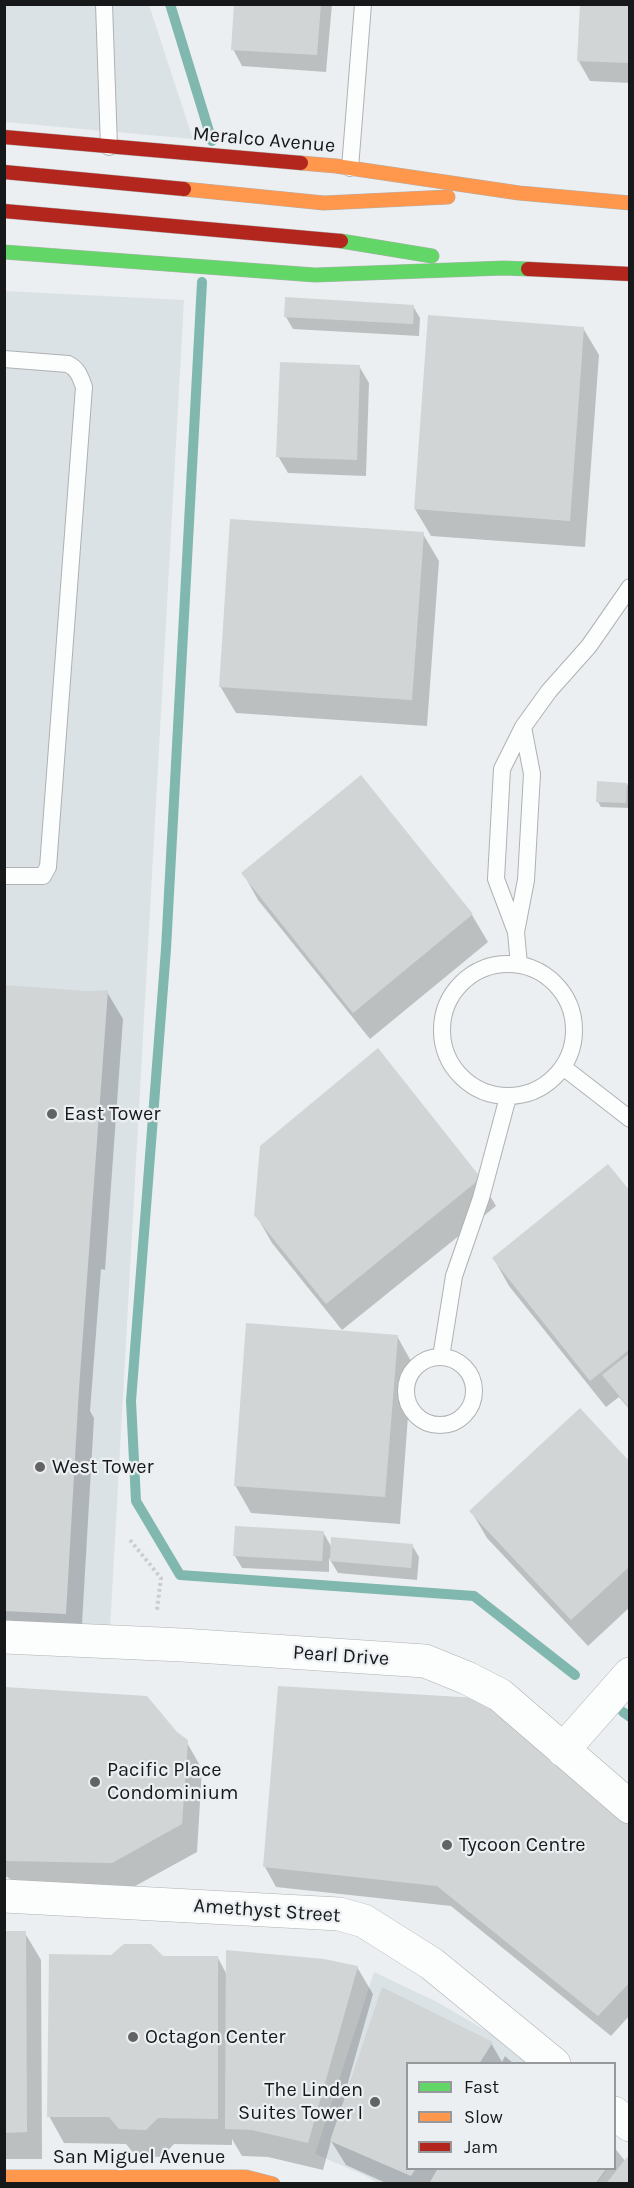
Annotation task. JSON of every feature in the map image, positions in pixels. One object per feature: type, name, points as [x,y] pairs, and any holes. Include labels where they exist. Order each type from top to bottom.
[{"type":"main road","name":"Meralco Avenue","points":[[4,137],[350,168],[519,193],[630,203]]},
{"type":"main road","name":"Meralco Avenue","points":[[4,172],[324,203],[519,193]]},
{"type":"main road","points":[[4,211],[321,238],[504,268]]},
{"type":"main road","points":[[4,252],[315,275],[504,268],[630,274]]},
{"type":"main road","name":"San Miguel Avenue","points":[[4,2177],[246,2177],[273,2184]]},
{"type":"street","name":"Pearl Drive","points":[[4,1637],[425,1661],[467,1678],[500,1695],[630,1807]]},
{"type":"street","points":[[563,1750],[630,1674]]},
{"type":"street","name":"Amethyst Street","points":[[4,1896],[339,1914],[364,1921],[432,1964],[552,2062]]},
{"type":"street","points":[[616,2114],[630,2125]]},
{"type":"lane","points":[[104,4],[110,147]]},
{"type":"lane","points":[[350,168],[363,4]]},
{"type":"lane","points":[[4,359],[68,364],[75,368],[84,387],[48,867],[43,876],[4,876]]},
{"type":"lane","points":[[519,965],[516,932],[496,879],[502,769],[523,727],[549,691],[589,646],[630,587]]},
{"type":"lane","points":[[516,932],[526,880],[532,774],[523,727]]},
{"type":"lane","points":[[497,965],[519,965],[540,972],[557,985],[569,1004],[574,1025],[572,1047],[563,1067],[548,1083],[529,1093],[508,1097],[486,1093],[467,1083],[453,1066],[444,1047],[442,1025],[448,1003],[460,985],[477,972],[497,965]]},
{"type":"lane","points":[[563,1067],[630,1119]]},
{"type":"lane","points":[[441,1357],[454,1276],[481,1198],[508,1097]]},
{"type":"lane","points":[[441,1357],[454,1360],[466,1368],[472,1380],[474,1393],[471,1405],[464,1416],[453,1423],[442,1426],[429,1424],[417,1417],[408,1405],[405,1391],[408,1377],[416,1366],[428,1359],[441,1357]]},
{"type":"path","points":[[130,1540],[160,1578],[154,1644]]},
{"type":"shaded area","points":[[4,5],[149,5],[193,139],[5,122]]},
{"type":"shaded area","points":[[4,291],[184,300],[110,1629],[5,1626]]},
{"type":"shaded area","name":"The Linden Suites Tower I","points":[[374,1972],[437,2002],[500,2039],[526,2062],[406,2062],[406,2170],[607,2170],[597,2183],[378,2183],[315,2154]]},
{"type":"building","points":[[234,4],[321,4],[317,55],[231,50]]},
{"type":"building","points":[[580,4],[630,4],[630,63],[577,61]]},
{"type":"building","points":[[285,297],[414,305],[413,324],[284,317]]},
{"type":"building","points":[[428,315],[584,327],[570,521],[414,509]]},
{"type":"building","points":[[280,362],[360,365],[357,460],[276,457]]},
{"type":"building","points":[[230,519],[424,532],[412,700],[219,687]]},
{"type":"building","points":[[361,775],[473,914],[353,1013],[241,873]]},
{"type":"building","points":[[597,781],[627,783],[626,803],[596,802]]},
{"type":"building","points":[[4,985],[87,991],[108,990],[79,1389],[66,1614],[4,1611]]},
{"type":"building","points":[[378,1048],[481,1178],[326,1304],[254,1215],[260,1146]]},
{"type":"building","points":[[608,1164],[630,1191],[630,1349],[590,1381],[492,1258]]},
{"type":"building","points":[[246,1323],[398,1335],[385,1497],[234,1486]]},
{"type":"building","points":[[630,1353],[630,1409],[602,1375]]},
{"type":"building","points":[[580,1408],[630,1462],[630,1566],[571,1620],[469,1511]]},
{"type":"building","points":[[235,1526],[324,1531],[322,1561],[233,1556]]},
{"type":"building","points":[[331,1537],[413,1544],[411,1568],[330,1561]]},
{"type":"building","name":"Tycoon Centre","points":[[278,1686],[477,1698],[554,1758],[630,1823],[630,1982],[598,2016],[437,1886],[263,1867]]},
{"type":"building","name":"Pacific Place Condominium","points":[[5,1687],[147,1696],[177,1732],[188,1740],[182,1824],[112,1863],[7,1861],[5,1859]]},
{"type":"building","points":[[4,1931],[26,1931],[27,2132],[4,2133]]},
{"type":"building","name":"Octagon Center","points":[[124,1944],[151,1944],[163,1956],[218,1956],[218,2119],[158,2118],[146,2130],[119,2129],[109,2117],[47,2117],[49,1954],[111,1955]]},
{"type":"building","points":[[226,1950],[324,1959],[358,1966],[308,2143],[252,2130],[225,2129]]},
{"type":"building","name":"The Linden Suites Tower I","points":[[382,1987],[493,2042],[480,2062],[406,2062],[406,2170],[415,2170],[411,2176],[330,2141]]},
{"type":"building","points":[[627,2157],[630,2159],[630,2184],[606,2184]]},
{"type":"building","points":[[437,2170],[606,2170],[595,2184],[429,2184]]},
{"type":"waterway","points":[[170,4],[212,141]]},
{"type":"waterway","points":[[202,282],[166,949],[131,1401],[136,1501],[180,1575],[474,1596],[575,1675]]},
{"type":"waterway","points":[[623,1712],[630,1717]]},
{"type":"traffic: fast","points":[[341,241],[432,256]]},
{"type":"traffic: fast","points":[[4,252],[315,275],[528,269]]},
{"type":"traffic: slow","points":[[301,163],[519,193],[630,203]]},
{"type":"traffic: slow","points":[[184,189],[324,203],[448,197]]},
{"type":"traffic: slow","points":[[4,2177],[246,2177],[273,2184]]},
{"type":"traffic: jam","points":[[4,137],[301,163]]},
{"type":"traffic: jam","points":[[4,172],[184,189]]},
{"type":"traffic: jam","points":[[4,211],[341,241]]},
{"type":"traffic: jam","points":[[528,269],[630,274]]},
{"type":"place","name":"East Tower","points":[[52,1114]]},
{"type":"place","name":"West Tower","points":[[40,1467]]},
{"type":"place","name":"Pacific Place Condominium","points":[[95,1782]]},
{"type":"place","name":"Tycoon Centre","points":[[447,1845]]},
{"type":"place","name":"Octagon Center","points":[[133,2037]]},
{"type":"place","name":"The Linden Suites Tower I","points":[[375,2102]]}]
